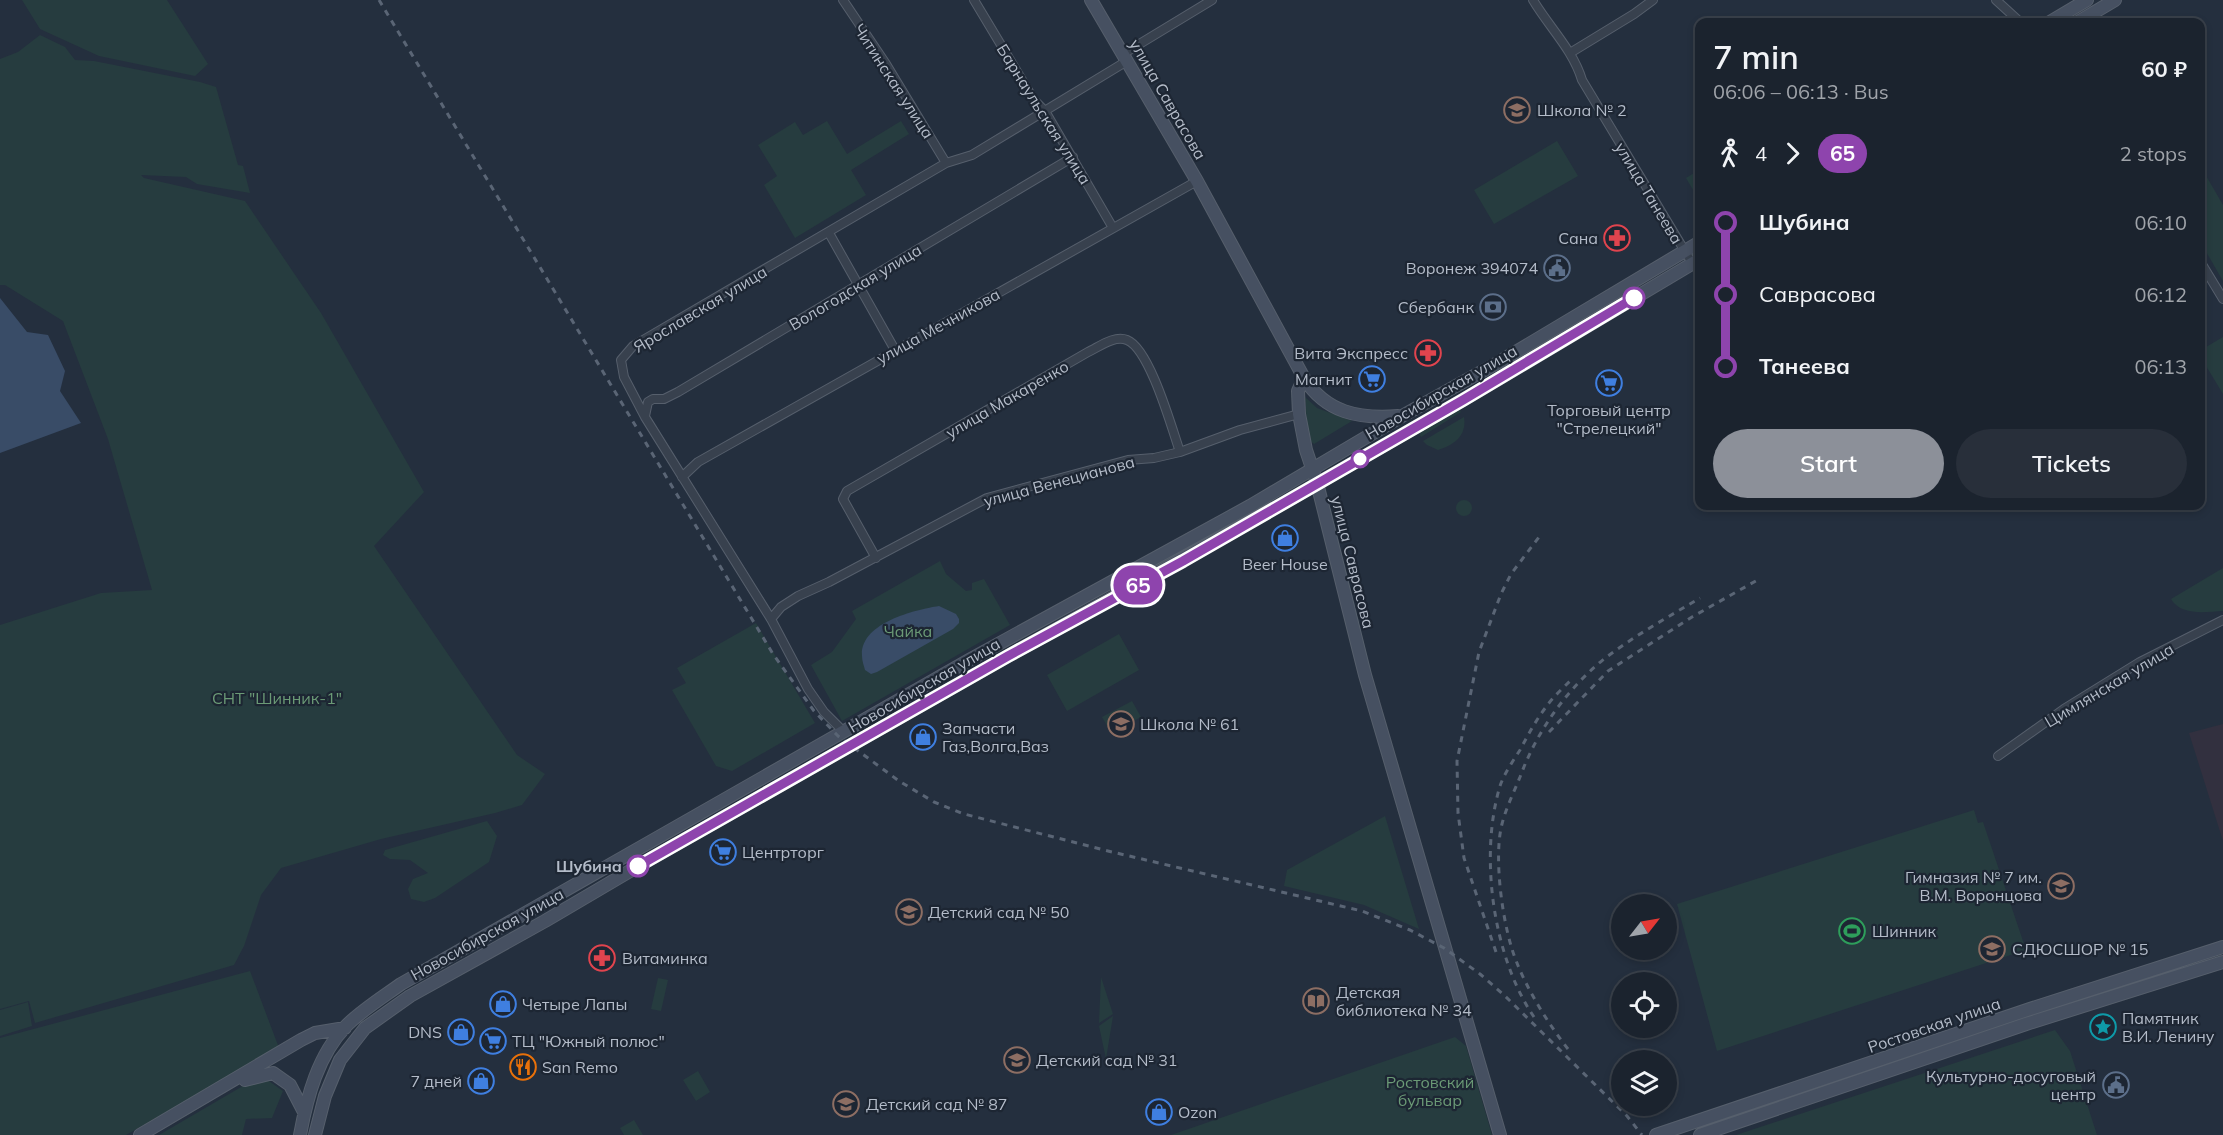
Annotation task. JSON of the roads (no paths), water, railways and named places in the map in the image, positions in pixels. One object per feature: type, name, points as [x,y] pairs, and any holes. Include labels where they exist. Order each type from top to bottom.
[{"type":"main road","name":"улица Саврасова","points":[[1091,0],[1197,181],[1304,378],[1298,391],[1299,414],[1365,675],[1500,1135]]},
{"type":"main road","points":[[2059,18],[2087,0]]},
{"type":"main road","points":[[2085,18],[2115,0]]},
{"type":"main road","name":"Новосибирская улица","points":[[300,1135],[304,1112],[317,1071],[345,1028],[366,1009],[401,984],[969,660],[1188,541],[1499,362],[1695,245]]},
{"type":"main road","name":"Новосибирская улица","points":[[315,1135],[331,1078],[345,1053],[365,1028],[410,996],[1463,400],[1695,262]]},
{"type":"main road","points":[[1304,378],[1312,391],[1327,404],[1347,412],[1369,417],[1402,416]]},
{"type":"main road","name":"Ростовская улица","points":[[1656,1135],[2030,1009],[2223,948]]},
{"type":"main road","name":"Ростовская улица","points":[[1700,1135],[2026,1024],[2223,962]]},
{"type":"main road","points":[[140,1135],[315,1033],[345,1028]]},
{"type":"main road","points":[[224,1087],[273,1073],[290,1085],[304,1112]]},
{"type":"street","name":"Читинская улица","points":[[843,0],[886,64],[946,163]]},
{"type":"street","name":"Барнаульская улица","points":[[974,0],[1034,100],[1045,111],[1113,228]]},
{"type":"street","name":"Ярославская улица","points":[[844,732],[824,712],[808,688],[771,619],[645,417],[624,377],[621,360],[633,346],[946,163],[972,154],[1045,111],[1212,0]]},
{"type":"street","name":"улица Танеева","points":[[1533,0],[1578,66],[1582,80],[1685,251],[1695,260]]},
{"type":"street","points":[[1570,53],[1653,0]]},
{"type":"street","points":[[1996,0],[2016,18]]},
{"type":"street","name":"Вологодская улица","points":[[645,417],[648,402],[653,399],[664,399],[678,392],[1073,157]]},
{"type":"street","name":"улица Мечникова","points":[[682,477],[698,462],[1197,181]]},
{"type":"street","points":[[829,233],[895,350]]},
{"type":"street","points":[[2205,269],[2223,299]]},
{"type":"street","name":"улица Макаренко","points":[[876,558],[843,499],[847,491],[1088,352],[1116,339],[1127,340],[1137,348],[1154,377],[1180,452]]},
{"type":"street","name":"улица Венецианова","points":[[771,619],[781,607],[798,596],[876,558],[987,498],[1128,460],[1154,458],[1180,452],[1240,430],[1299,414]]},
{"type":"street","name":"Цимлянская улица","points":[[1998,756],[2064,709],[2140,662],[2223,620]]},
{"type":"water","points":[[0,298],[27,332],[48,335],[65,371],[60,391],[81,423],[0,453]]},
{"type":"water","points":[[939,606],[956,614],[959,623],[953,629],[877,672],[871,674],[865,670],[862,658],[864,645],[879,627],[903,615]]},
{"type":"railway","points":[[379,0],[773,654],[814,711],[838,736],[899,781],[934,802],[964,814],[1108,851],[1362,911],[1410,930],[1444,948],[1504,995],[1627,1116],[1642,1135]]},
{"type":"railway","points":[[1496,952],[1464,858],[1458,813],[1457,761],[1479,652],[1511,574],[1539,537]]},
{"type":"railway","points":[[1549,732],[1608,671],[1692,617],[1761,578]]},
{"type":"railway","points":[[1568,1049],[1546,1019],[1533,996],[1522,974],[1507,932],[1499,874],[1499,838],[1504,818],[1535,744],[1554,712],[1577,684],[1615,651],[1700,598]]},
{"type":"railway","points":[[1534,1017],[1508,965],[1500,936],[1491,874],[1494,814],[1504,777],[1535,722],[1571,680]]},
{"type":"place","name":"Школа № 2","points":[[1517,110]]},
{"type":"place","name":"Сана","points":[[1617,238]]},
{"type":"place","name":"Воронеж 394074","points":[[1557,268]]},
{"type":"place","name":"Сбербанк","points":[[1493,307]]},
{"type":"place","name":"Вита Экспресс","points":[[1428,353]]},
{"type":"place","name":"Магнит","points":[[1372,379]]},
{"type":"place","name":"Торговый центр \"Стрелецкий\"","points":[[1609,383]]},
{"type":"place","name":"Beer House","points":[[1285,538]]},
{"type":"place","name":"Школа № 61","points":[[1121,724]]},
{"type":"place","name":"Запчасти Газ,Волга,Ваз","points":[[923,737]]},
{"type":"place","name":"Центрторг","points":[[723,852]]},
{"type":"place","name":"Шубина","points":[[638,866]]},
{"type":"place","name":"Гимназия № 7 им. В.М. Воронцова","points":[[2061,886]]},
{"type":"place","name":"Детский сад № 50","points":[[909,912]]},
{"type":"place","name":"Шинник","points":[[1852,931]]},
{"type":"place","name":"СДЮСШОР № 15","points":[[1992,949]]},
{"type":"place","name":"Витаминка","points":[[602,958]]},
{"type":"place","name":"Детская библиотека № 34","points":[[1316,1001]]},
{"type":"place","name":"Четыре Лапы","points":[[503,1004]]},
{"type":"place","name":"Памятник В.И. Ленину","points":[[2103,1027]]},
{"type":"place","name":"DNS","points":[[461,1032]]},
{"type":"place","name":"ТЦ \"Южный полюс\"","points":[[493,1041]]},
{"type":"place","name":"Детский сад № 31","points":[[1017,1060]]},
{"type":"place","name":"San Remo","points":[[523,1067]]},
{"type":"place","name":"7 дней","points":[[481,1081]]},
{"type":"place","name":"Культурно-досуговый центр","points":[[2116,1085]]},
{"type":"place","name":"Детский сад № 87","points":[[846,1104]]},
{"type":"place","name":"Ozon","points":[[1159,1112]]},
{"type":"park label","name":"Чайка","points":[[908,631]]},
{"type":"park label","name":"СНТ \"Шинник-1\"","points":[[277,698]]},
{"type":"park label","name":"Ростовский бульвар","points":[[1430,1091]]}]
